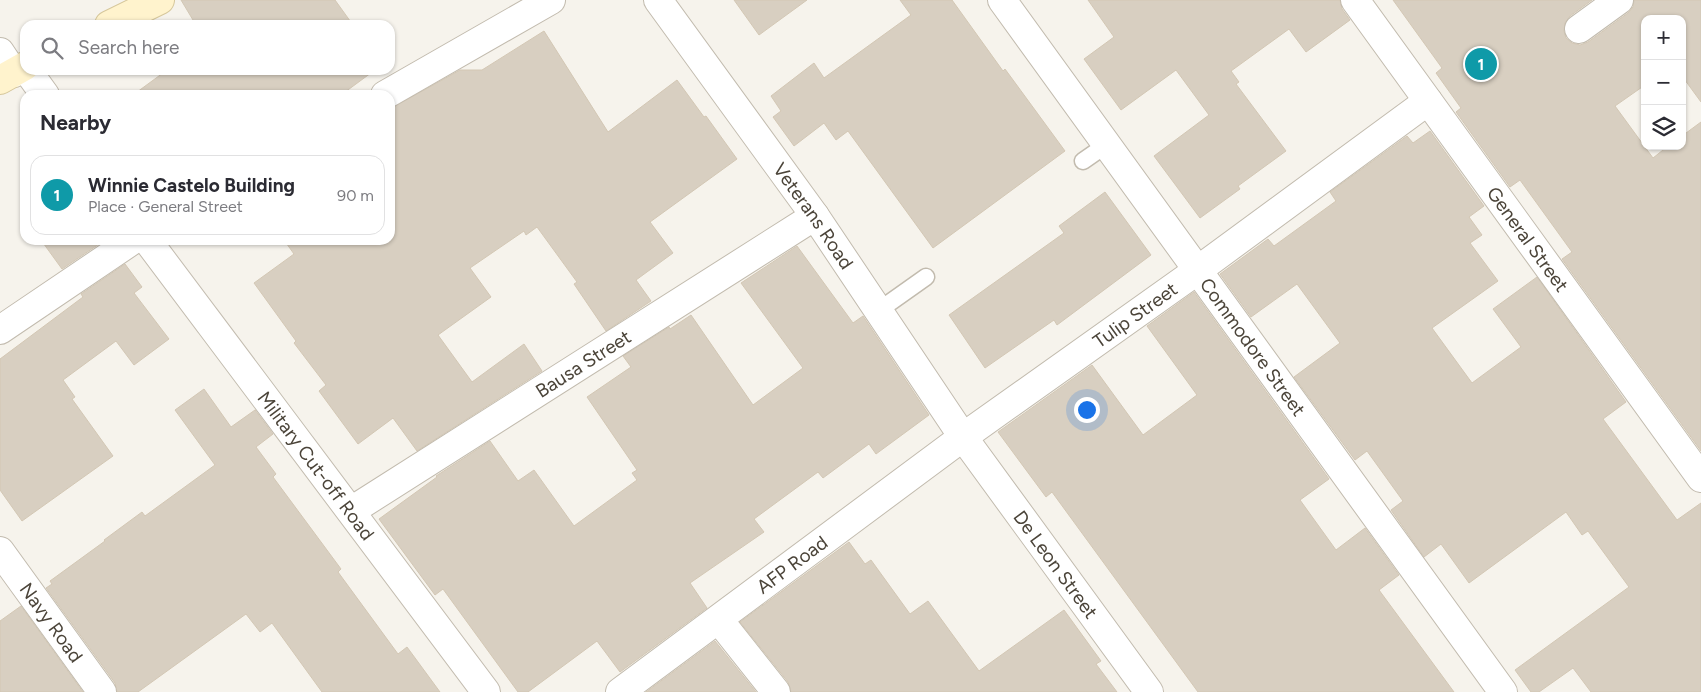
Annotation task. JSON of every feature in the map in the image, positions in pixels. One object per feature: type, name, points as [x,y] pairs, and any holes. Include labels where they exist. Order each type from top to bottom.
[{"type":"main road","points":[[119,20],[160,0]]},
{"type":"street","points":[[394,90],[551,0]]},
{"type":"street","name":"Veterans Road","points":[[658,0],[815,216],[962,437]]},
{"type":"street","name":"Commodore Street","points":[[1002,0],[1504,692]]},
{"type":"street","name":"General Street","points":[[1355,0],[1701,478]]},
{"type":"street","points":[[1579,29],[1619,0]]},
{"type":"street","points":[[24,75],[40,90]]},
{"type":"street","name":"Tulip Street","points":[[962,437],[1198,270],[1428,102]]},
{"type":"street","name":"Bausa Street","points":[[350,511],[815,216]]},
{"type":"street","points":[[0,330],[126,245]]},
{"type":"street","name":"Military Cut-off Road","points":[[151,245],[486,692]]},
{"type":"street","name":"AFP Road","points":[[620,692],[962,437]]},
{"type":"street","name":"De Leon Street","points":[[962,437],[1148,692]]},
{"type":"street","name":"Navy Road","points":[[0,551],[102,692]]},
{"type":"street","points":[[719,620],[776,692]]},
{"type":"lane","points":[[1083,161],[1106,145]]},
{"type":"lane","points":[[878,311],[926,277]]},
{"type":"building","points":[[181,0],[335,0],[349,20],[193,20]]},
{"type":"building","points":[[734,0],[807,0],[759,35]]},
{"type":"building","points":[[900,0],[952,0],[1003,71],[1005,69],[1065,151],[933,248],[848,131],[836,140],[824,123],[794,146],[773,117],[781,111],[771,96],[814,63],[824,78],[911,15]]},
{"type":"building","points":[[1088,0],[1340,0],[1342,9],[1350,20],[1306,52],[1289,29],[1231,71],[1239,82],[1236,84],[1286,151],[1238,186],[1240,189],[1200,218],[1154,156],[1209,115],[1176,70],[1121,110],[1084,59],[1114,37]]},
{"type":"building","points":[[1393,0],[1592,0],[1570,16],[1565,23],[1564,31],[1566,38],[1572,43],[1580,45],[1588,42],[1628,13],[1633,7],[1634,0],[1701,0],[1701,102],[1686,81],[1686,15],[1641,15],[1641,88],[1615,106],[1641,142],[1641,150],[1647,150],[1653,158],[1663,150],[1686,150],[1686,133],[1701,122],[1701,451],[1562,259],[1572,252],[1520,180],[1510,187],[1456,112],[1461,108],[1436,73],[1442,68]]},
{"type":"building","points":[[544,31],[608,132],[677,80],[737,159],[650,222],[673,253],[636,280],[651,301],[606,331],[574,284],[577,282],[537,227],[526,235],[524,231],[470,268],[491,297],[438,335],[472,382],[524,344],[542,371],[417,451],[393,418],[358,444],[319,391],[326,385],[294,343],[296,341],[254,283],[294,254],[288,245],[395,245],[395,106],[460,70],[482,70]]},
{"type":"building","points":[[160,75],[368,75],[348,90],[140,90]]},
{"type":"building","points":[[1430,131],[1484,206],[1469,217],[1482,235],[1470,243],[1498,281],[1432,328],[1472,383],[1521,347],[1493,309],[1537,277],[1626,402],[1603,419],[1677,520],[1701,503],[1701,692],[1591,692],[1573,668],[1539,692],[1531,692],[1515,670],[1629,587],[1588,531],[1582,535],[1566,512],[1469,583],[1441,544],[1424,557],[1391,510],[1403,501],[1367,451],[1355,460],[1294,377],[1340,343],[1297,284],[1251,317],[1220,274],[1268,239],[1274,246],[1336,201],[1330,192],[1407,136],[1413,143]]},
{"type":"building","points":[[1105,192],[1151,255],[1057,325],[1054,320],[985,368],[949,315],[1064,233],[1059,226]]},
{"type":"building","points":[[45,245],[98,245],[62,269]]},
{"type":"building","points":[[797,246],[853,323],[863,316],[929,415],[876,454],[869,444],[823,478],[818,472],[754,519],[764,532],[690,583],[707,608],[620,672],[597,641],[528,692],[518,692],[443,589],[435,595],[379,519],[436,476],[490,441],[518,481],[534,470],[574,526],[637,480],[632,473],[637,470],[587,397],[631,367],[623,356],[691,315],[753,405],[803,368],[741,283]]},
{"type":"building","points":[[125,264],[142,287],[134,293],[169,339],[134,365],[116,341],[63,380],[75,397],[72,399],[113,456],[22,521],[0,490],[0,359],[83,297],[81,294]]},
{"type":"building","points":[[1194,292],[1329,479],[1300,500],[1336,550],[1365,528],[1399,575],[1379,590],[1454,692],[1198,692],[1052,492],[1046,497],[998,432],[1092,365],[1143,435],[1197,395],[1147,326]]},
{"type":"building","points":[[204,389],[231,427],[255,410],[273,434],[256,447],[276,474],[273,477],[341,569],[338,572],[398,654],[407,647],[440,692],[322,692],[272,623],[260,632],[246,614],[138,692],[117,692],[115,683],[46,588],[52,584],[50,581],[142,512],[145,516],[215,465],[175,410]]},
{"type":"building","points":[[849,542],[865,564],[871,560],[910,614],[928,601],[979,671],[1064,610],[1101,661],[1096,664],[1117,692],[791,692],[788,682],[740,622]]},
{"type":"building","points":[[21,606],[83,692],[0,692],[0,621]]},
{"type":"building","points":[[715,641],[756,692],[646,692]]},
{"type":"place","name":"Winnie Castelo Building","points":[[1481,64]]}]
